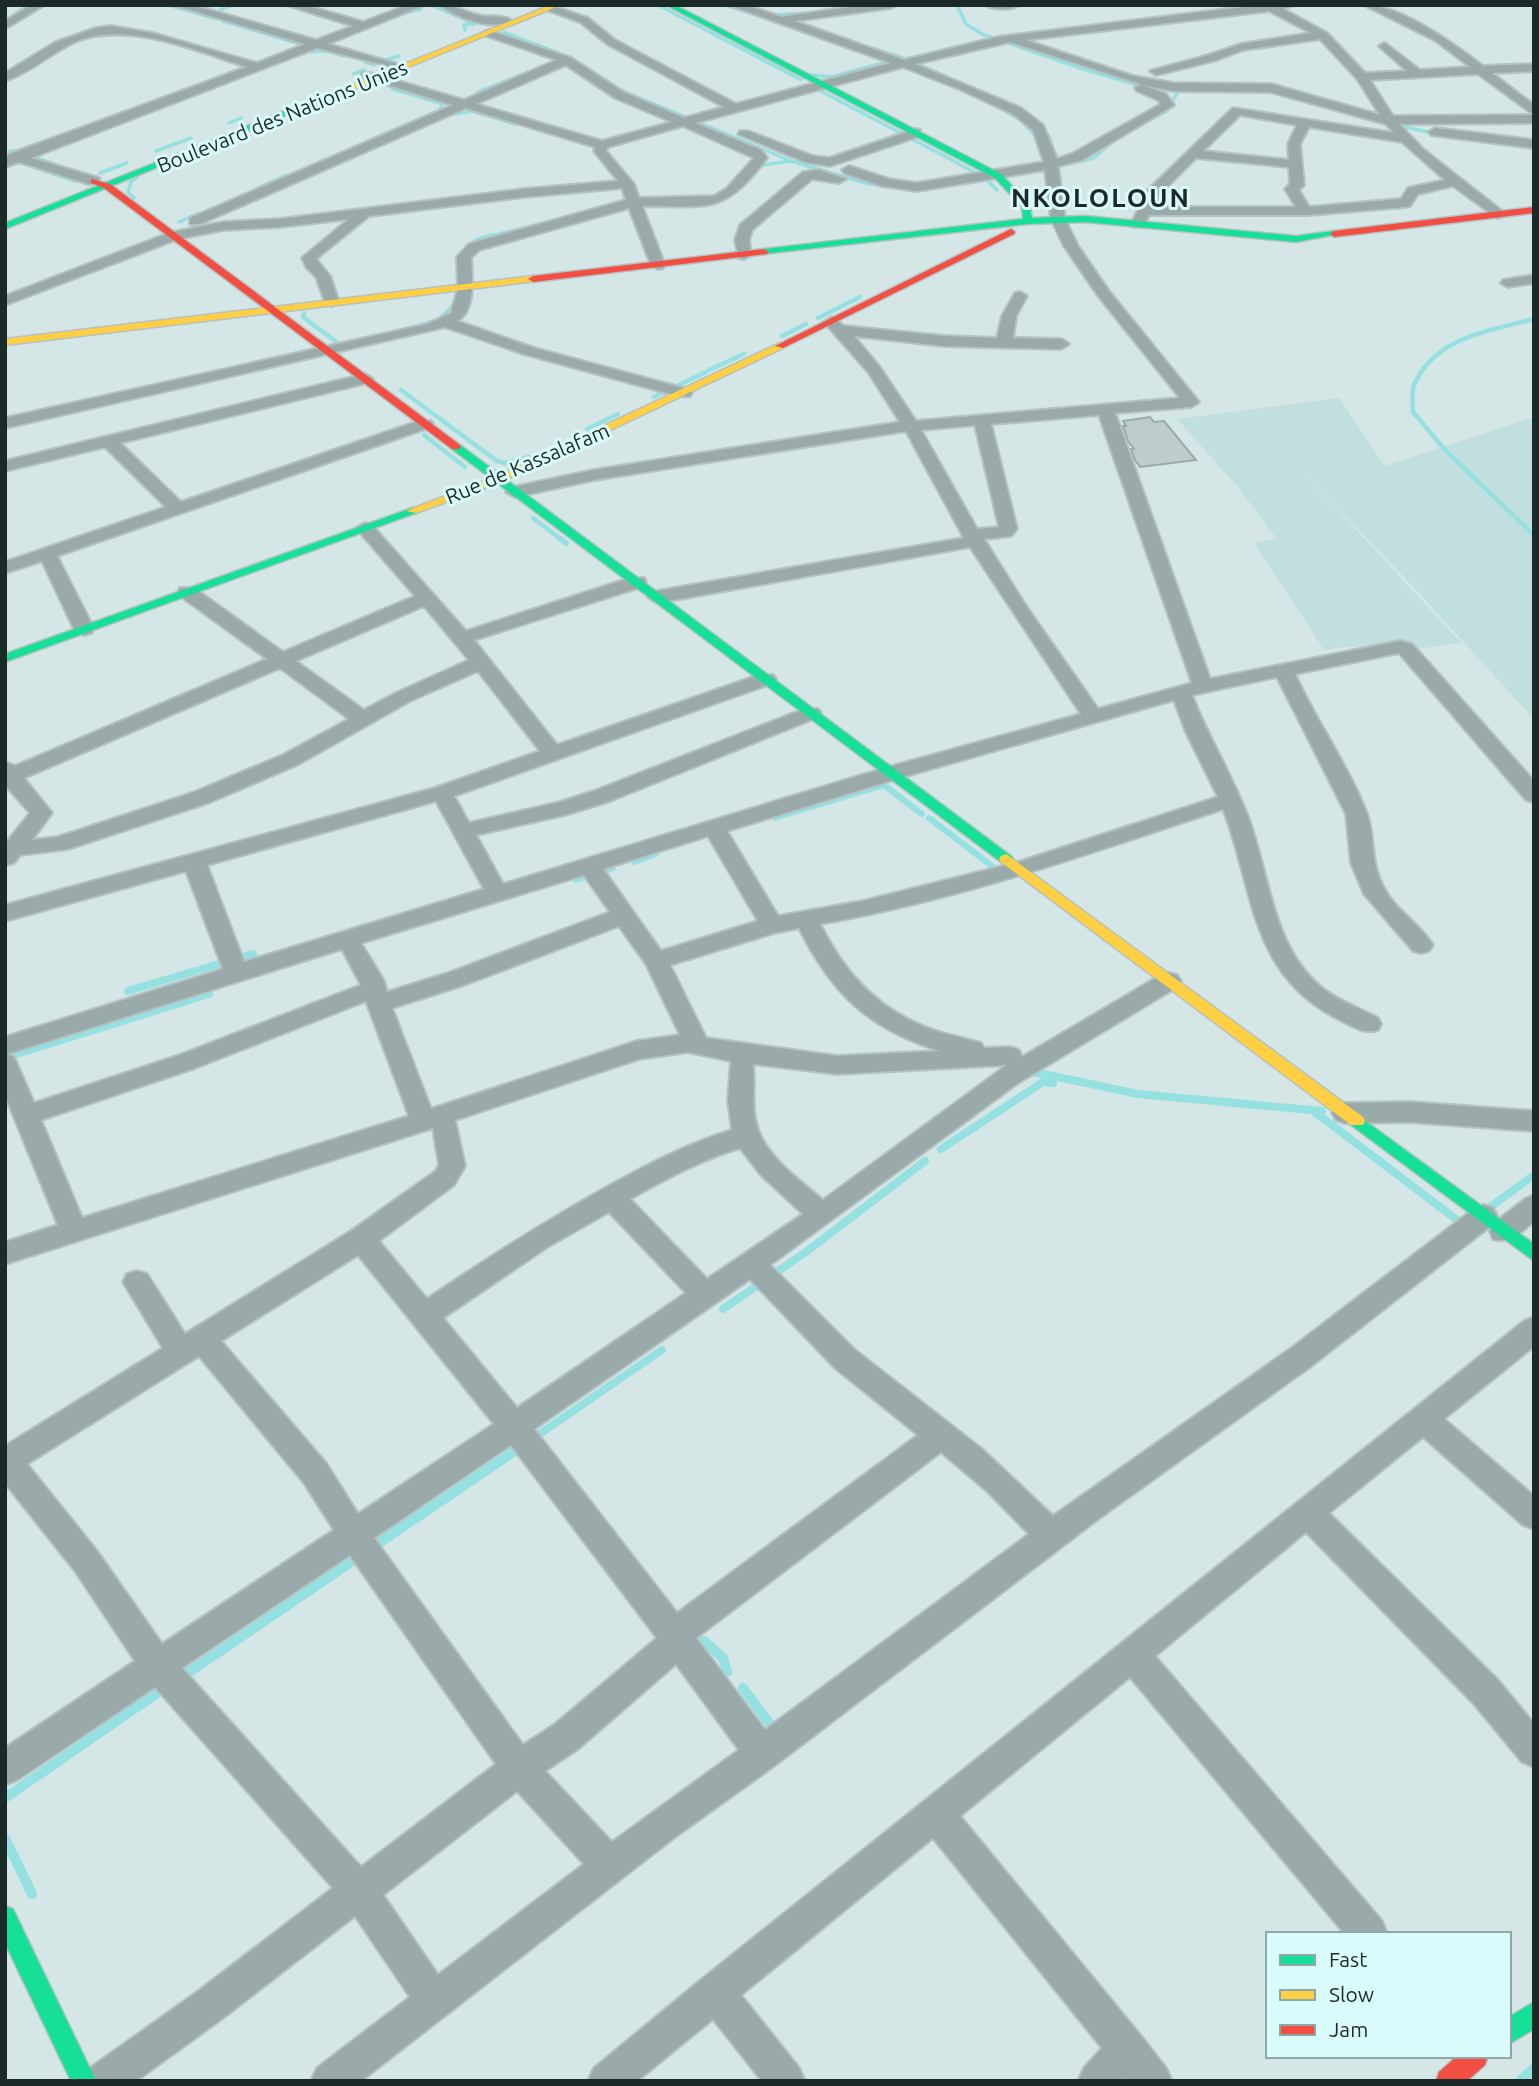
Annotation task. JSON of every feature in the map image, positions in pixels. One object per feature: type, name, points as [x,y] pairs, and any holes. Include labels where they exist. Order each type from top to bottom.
[{"type":"street","points":[[5,26],[39,5]]},
{"type":"street","points":[[179,5],[395,67]]},
{"type":"street","points":[[209,12],[229,5]]},
{"type":"street","points":[[292,5],[365,26]]},
{"type":"street","points":[[445,5],[479,19],[507,23],[593,61]]},
{"type":"street","points":[[669,5],[916,133],[997,184],[1026,206],[1028,221]]},
{"type":"street","points":[[515,492],[594,475],[909,426],[1191,402],[1082,264],[1058,219],[1053,172],[1044,136],[1030,120],[999,102],[903,63],[734,5]]},
{"type":"street","points":[[780,20],[891,5]]},
{"type":"street","points":[[992,5],[1014,5]]},
{"type":"street","points":[[371,76],[602,145],[821,84],[1003,39],[1289,5]]},
{"type":"street","points":[[1369,5],[1440,39],[1534,111]]},
{"type":"street","points":[[5,163],[416,6]]},
{"type":"street","points":[[551,6],[584,20],[611,42],[735,108]]},
{"type":"street","name":"Boulevard des Nations Unies","points":[[395,67],[551,6]]},
{"type":"street","points":[[1270,6],[1323,35],[1362,77],[1395,127],[1418,152],[1497,214]]},
{"type":"street","name":"Boulevard des Nations Unies","points":[[5,226],[100,184],[371,76],[488,33],[507,23]]},
{"type":"street","points":[[5,78],[65,43],[106,29],[157,38],[259,67]]},
{"type":"street","points":[[5,423],[446,322],[458,315],[465,288],[464,257],[474,247],[634,202],[717,200],[731,192],[761,158],[756,153],[619,95],[567,60],[488,33]]},
{"type":"street","points":[[1156,71],[1213,58],[1241,47],[1323,35]]},
{"type":"street","points":[[1003,39],[1131,79],[1173,87],[1271,88],[1395,127],[1534,119]]},
{"type":"street","points":[[1003,39],[1152,92],[1167,102],[1165,109],[1105,139],[1053,172]]},
{"type":"street","points":[[1385,46],[1418,74]]},
{"type":"street","points":[[5,301],[171,234],[567,60]]},
{"type":"street","points":[[1362,77],[1534,67]]},
{"type":"street","points":[[639,89],[703,117],[821,162],[839,161],[916,133]]},
{"type":"street","points":[[1115,149],[1138,131],[1172,116],[1188,93],[1216,91]]},
{"type":"street","points":[[1141,217],[1153,193],[1237,111],[1306,122],[1395,127],[1534,144]]},
{"type":"street","points":[[1305,211],[1292,189],[1297,184],[1294,144],[1306,122]]},
{"type":"street","points":[[602,145],[600,151],[626,184],[658,265]]},
{"type":"street","points":[[1193,153],[1296,164]]},
{"type":"street","points":[[5,154],[100,184],[171,234],[1534,1254]]},
{"type":"street","points":[[744,255],[742,240],[745,228],[811,174],[909,197],[930,197],[1094,163]]},
{"type":"street","points":[[849,170],[887,183],[917,187],[997,184]]},
{"type":"street","points":[[5,342],[1028,221],[1364,208],[1405,202],[1413,191],[1456,181]]},
{"type":"street","name":"Boulevard des Nations Unies","points":[[5,217],[100,184]]},
{"type":"street","points":[[171,234],[548,190],[626,184]]},
{"type":"street","points":[[1141,217],[1296,239],[1534,210]]},
{"type":"street","points":[[332,302],[323,276],[311,264],[309,258],[366,212]]},
{"type":"street","name":"Rue de Kassalafam","points":[[5,658],[499,480],[684,393],[837,326],[1028,221]]},
{"type":"street","points":[[945,232],[970,254]]},
{"type":"street","points":[[1508,283],[1534,279]]},
{"type":"street","points":[[1004,343],[1009,316],[1020,296]]},
{"type":"street","points":[[446,322],[518,348],[684,393]]},
{"type":"street","points":[[837,326],[944,341],[1061,344]]},
{"type":"street","points":[[837,326],[874,372],[909,426],[974,538],[1093,716]]},
{"type":"street","points":[[5,466],[365,379]]},
{"type":"street","points":[[1106,411],[1192,689],[1195,730],[1238,818],[1260,900],[1274,937],[1292,969],[1311,992],[1369,1024]]},
{"type":"street","points":[[657,597],[974,538],[1008,529],[981,418]]},
{"type":"street","points":[[5,568],[425,424]]},
{"type":"street","points":[[108,441],[178,509]]},
{"type":"street","points":[[5,479],[63,452]]},
{"type":"street","points":[[365,528],[482,662],[553,754]]},
{"type":"street","points":[[47,554],[84,629]]},
{"type":"street","points":[[462,638],[636,582]]},
{"type":"street","points":[[187,592],[363,719]]},
{"type":"street","points":[[8,845],[41,813],[8,774],[427,598]]},
{"type":"street","points":[[73,1230],[18,1112],[7,1046],[236,973],[892,773],[1192,689],[1405,648],[1534,795]]},
{"type":"street","points":[[8,845],[60,844],[200,798],[290,760],[412,692],[482,662]]},
{"type":"street","points":[[1284,670],[1298,703],[1333,762],[1357,814],[1362,863],[1375,894],[1421,944]]},
{"type":"street","points":[[5,913],[442,793],[766,679]]},
{"type":"street","points":[[464,831],[565,808],[602,796],[811,713]]},
{"type":"street","points":[[442,793],[498,894]]},
{"type":"street","points":[[656,961],[772,925],[863,909],[1020,869],[1230,800]]},
{"type":"street","points":[[714,828],[743,872],[772,925]]},
{"type":"street","points":[[194,861],[236,973]]},
{"type":"street","points":[[589,866],[656,961],[697,1045]]},
{"type":"street","points":[[18,1112],[186,1062],[354,995],[377,997],[456,979],[624,915]]},
{"type":"street","points":[[806,920],[818,945],[842,980],[857,999],[873,1011],[926,1037],[1018,1065]]},
{"type":"street","points":[[348,940],[377,997],[452,1166],[445,1178],[361,1239],[6,1462],[86,1561],[157,1665],[359,1891],[434,2000]]},
{"type":"street","points":[[5,1768],[515,1426],[822,1215],[1018,1065],[1169,981]]},
{"type":"street","points":[[5,1270],[434,1123],[637,1049],[678,1042],[736,1053],[837,1065],[1018,1065]]},
{"type":"street","points":[[5,1253],[73,1230],[645,1063],[671,1059],[741,1065],[1018,1065]]},
{"type":"street","points":[[741,1065],[743,1120],[747,1136],[771,1168],[822,1215]]},
{"type":"street","points":[[1345,1113],[1410,1112],[1534,1121]]},
{"type":"street","points":[[425,1315],[539,1238],[702,1149],[747,1136]]},
{"type":"street","points":[[612,1198],[705,1295]]},
{"type":"street","points":[[330,2081],[663,1825],[762,1754],[1051,1536],[1493,1224],[1534,1206]]},
{"type":"street","points":[[361,1239],[515,1426],[680,1640],[762,1754]]},
{"type":"street","points":[[751,1263],[845,1359],[997,1479],[1051,1536]]},
{"type":"street","points":[[137,1282],[190,1345],[315,1473],[352,1534],[434,1645],[519,1768],[611,1867]]},
{"type":"street","points":[[607,2081],[1534,1329]]},
{"type":"street","points":[[1423,1419],[1534,1515]]},
{"type":"street","points":[[680,1640],[679,1633],[691,1622],[941,1435]]},
{"type":"street","points":[[1308,1513],[1486,1692],[1534,1750]]},
{"type":"street","points":[[103,2081],[211,2005],[519,1768],[566,1737],[680,1640]]},
{"type":"street","points":[[1133,1655],[1367,1932]]},
{"type":"street","points":[[937,1815],[1153,2081]]},
{"type":"street","points":[[5,1917],[84,2081]]},
{"type":"street","points":[[715,1992],[786,2081]]},
{"type":"street","points":[[1511,2031],[1534,2014]]},
{"type":"street","points":[[1097,2081],[1128,2049]]},
{"type":"shaded area","points":[[1339,398],[1385,466],[1534,417],[1534,719],[1405,578],[1301,470],[1461,643],[1408,650],[1352,646],[1324,650],[1254,543],[1277,539],[1237,486],[1177,419]]},
{"type":"building","points":[[1150,417],[1154,422],[1164,421],[1196,460],[1140,467],[1135,460],[1131,449],[1134,449],[1128,441],[1123,421]]},
{"type":"waterway","points":[[15,14],[29,5]]},
{"type":"waterway","points":[[22,19],[44,5]]},
{"type":"waterway","points":[[168,5],[217,19]]},
{"type":"waterway","points":[[195,7],[218,5]]},
{"type":"waterway","points":[[219,14],[220,10],[232,5]]},
{"type":"waterway","points":[[431,5],[475,24]]},
{"type":"waterway","points":[[658,5],[801,80]]},
{"type":"waterway","points":[[725,5],[781,23]]},
{"type":"waterway","points":[[957,5],[966,24],[982,34],[1083,69],[1134,84],[1164,88]]},
{"type":"waterway","points":[[408,12],[421,9]]},
{"type":"waterway","points":[[391,19],[405,13]]},
{"type":"waterway","points":[[771,15],[808,13]]},
{"type":"waterway","points":[[223,21],[300,44],[294,49]]},
{"type":"waterway","points":[[376,25],[385,21]]},
{"type":"waterway","points":[[465,30],[464,25],[474,24]]},
{"type":"waterway","points":[[504,32],[571,58],[623,91],[791,161]]},
{"type":"waterway","points":[[827,33],[852,41]]},
{"type":"waterway","points":[[875,49],[906,59],[993,38]]},
{"type":"waterway","points":[[304,52],[327,51]]},
{"type":"waterway","points":[[330,52],[344,56]]},
{"type":"waterway","points":[[235,71],[275,56]]},
{"type":"waterway","points":[[377,59],[386,60],[399,56]]},
{"type":"waterway","points":[[812,75],[831,77],[890,61]]},
{"type":"waterway","points":[[911,61],[991,96]]},
{"type":"waterway","points":[[365,62],[374,65]]},
{"type":"waterway","points":[[478,92],[549,64]]},
{"type":"waterway","points":[[353,74],[364,70]]},
{"type":"waterway","points":[[206,82],[219,77]]},
{"type":"waterway","points":[[815,88],[948,158]]},
{"type":"waterway","points":[[392,89],[413,95]]},
{"type":"waterway","points":[[1137,127],[1167,111],[1179,90]]},
{"type":"waterway","points":[[405,125],[439,110],[443,104],[416,96]]},
{"type":"waterway","points":[[995,105],[1022,121],[1037,138]]},
{"type":"waterway","points":[[448,115],[472,111],[515,124]]},
{"type":"waterway","points":[[1360,117],[1446,136],[1534,148]]},
{"type":"waterway","points":[[229,123],[241,118]]},
{"type":"waterway","points":[[1040,125],[1050,138],[1055,158]]},
{"type":"waterway","points":[[368,141],[402,126]]},
{"type":"waterway","points":[[1051,168],[1094,158],[1117,137]]},
{"type":"waterway","points":[[156,151],[191,138]]},
{"type":"waterway","points":[[9,151],[26,151]]},
{"type":"waterway","points":[[43,153],[37,158],[70,170]]},
{"type":"waterway","points":[[950,159],[983,177]]},
{"type":"waterway","points":[[756,166],[791,161]]},
{"type":"waterway","points":[[791,161],[869,184],[923,190],[1025,173]]},
{"type":"waterway","points":[[10,164],[22,163],[75,181]]},
{"type":"waterway","points":[[100,173],[127,163]]},
{"type":"waterway","points":[[256,189],[286,175]]},
{"type":"waterway","points":[[134,198],[128,192],[131,181],[137,178]]},
{"type":"waterway","points":[[987,180],[997,190]]},
{"type":"waterway","points":[[179,222],[199,213]]},
{"type":"waterway","points":[[192,226],[205,220]]},
{"type":"waterway","points":[[488,237],[557,220]]},
{"type":"waterway","points":[[488,237],[493,235]]},
{"type":"waterway","points":[[461,256],[467,247],[488,237]]},
{"type":"waterway","points":[[818,318],[860,297]]},
{"type":"waterway","points":[[415,327],[439,320],[457,302]]},
{"type":"waterway","points":[[304,313],[303,317],[343,347]]},
{"type":"waterway","points":[[1534,319],[1482,332],[1449,346],[1423,369],[1412,395],[1413,412],[1446,451],[1534,535]]},
{"type":"waterway","points":[[782,336],[806,324]]},
{"type":"waterway","points":[[709,370],[744,354]]},
{"type":"waterway","points":[[654,397],[706,372]]},
{"type":"waterway","points":[[401,390],[497,461],[505,463],[529,457]]},
{"type":"waterway","points":[[587,429],[618,414]]},
{"type":"waterway","points":[[424,435],[465,467]]},
{"type":"waterway","points":[[533,518],[563,541]]},
{"type":"waterway","points":[[561,539],[566,543]]},
{"type":"waterway","points":[[775,818],[884,785],[922,814]]},
{"type":"waterway","points":[[929,818],[1001,873]]},
{"type":"waterway","points":[[634,862],[656,854]]},
{"type":"waterway","points":[[576,880],[613,868]]},
{"type":"waterway","points":[[202,969],[253,954]]},
{"type":"waterway","points":[[128,991],[195,971]]},
{"type":"waterway","points":[[10,1056],[209,994]]},
{"type":"waterway","points":[[1029,1071],[1138,1094],[1322,1111]]},
{"type":"waterway","points":[[941,1149],[1043,1082],[1053,1083]]},
{"type":"waterway","points":[[1316,1113],[1465,1226]]},
{"type":"waterway","points":[[723,1309],[806,1252],[925,1161]]},
{"type":"waterway","points":[[1489,1208],[1534,1175]]},
{"type":"waterway","points":[[535,1437],[662,1350]]},
{"type":"waterway","points":[[532,1439],[537,1435]]},
{"type":"waterway","points":[[373,1547],[522,1446]]},
{"type":"waterway","points":[[179,1679],[360,1556]]},
{"type":"waterway","points":[[704,1641],[723,1658],[727,1672]]},
{"type":"waterway","points":[[5,1798],[166,1687]]},
{"type":"waterway","points":[[743,1688],[776,1732]]},
{"type":"waterway","points":[[5,1838],[32,1894]]},
{"type":"waterway","points":[[1520,2081],[1534,2068]]},
{"type":"traffic: fast","points":[[669,5],[998,176],[1026,206],[1028,221]]},
{"type":"traffic: fast","points":[[5,226],[307,105]]},
{"type":"traffic: fast","points":[[764,252],[1028,221],[1085,219],[1296,239],[1334,234]]},
{"type":"traffic: fast","points":[[456,447],[1006,859]]},
{"type":"traffic: fast","points":[[5,658],[412,511]]},
{"type":"traffic: fast","points":[[1357,1121],[1534,1254]]},
{"type":"traffic: fast","points":[[5,1917],[84,2081]]},
{"type":"traffic: fast","points":[[1511,2031],[1534,2014]]},
{"type":"traffic: slow","points":[[307,105],[558,5]]},
{"type":"traffic: slow","points":[[5,342],[533,279]]},
{"type":"traffic: slow","points":[[412,511],[499,479],[780,346]]},
{"type":"traffic: slow","points":[[1006,859],[1357,1121]]},
{"type":"traffic: jam","points":[[94,181],[107,186],[456,447]]},
{"type":"traffic: jam","points":[[1334,234],[1534,210]]},
{"type":"traffic: jam","points":[[780,346],[1011,232]]},
{"type":"traffic: jam","points":[[533,279],[764,252]]},
{"type":"traffic: jam","points":[[1448,2081],[1474,2058]]},
{"type":"district","name":"NKOLOLOUN","points":[[1101,197]]}]
